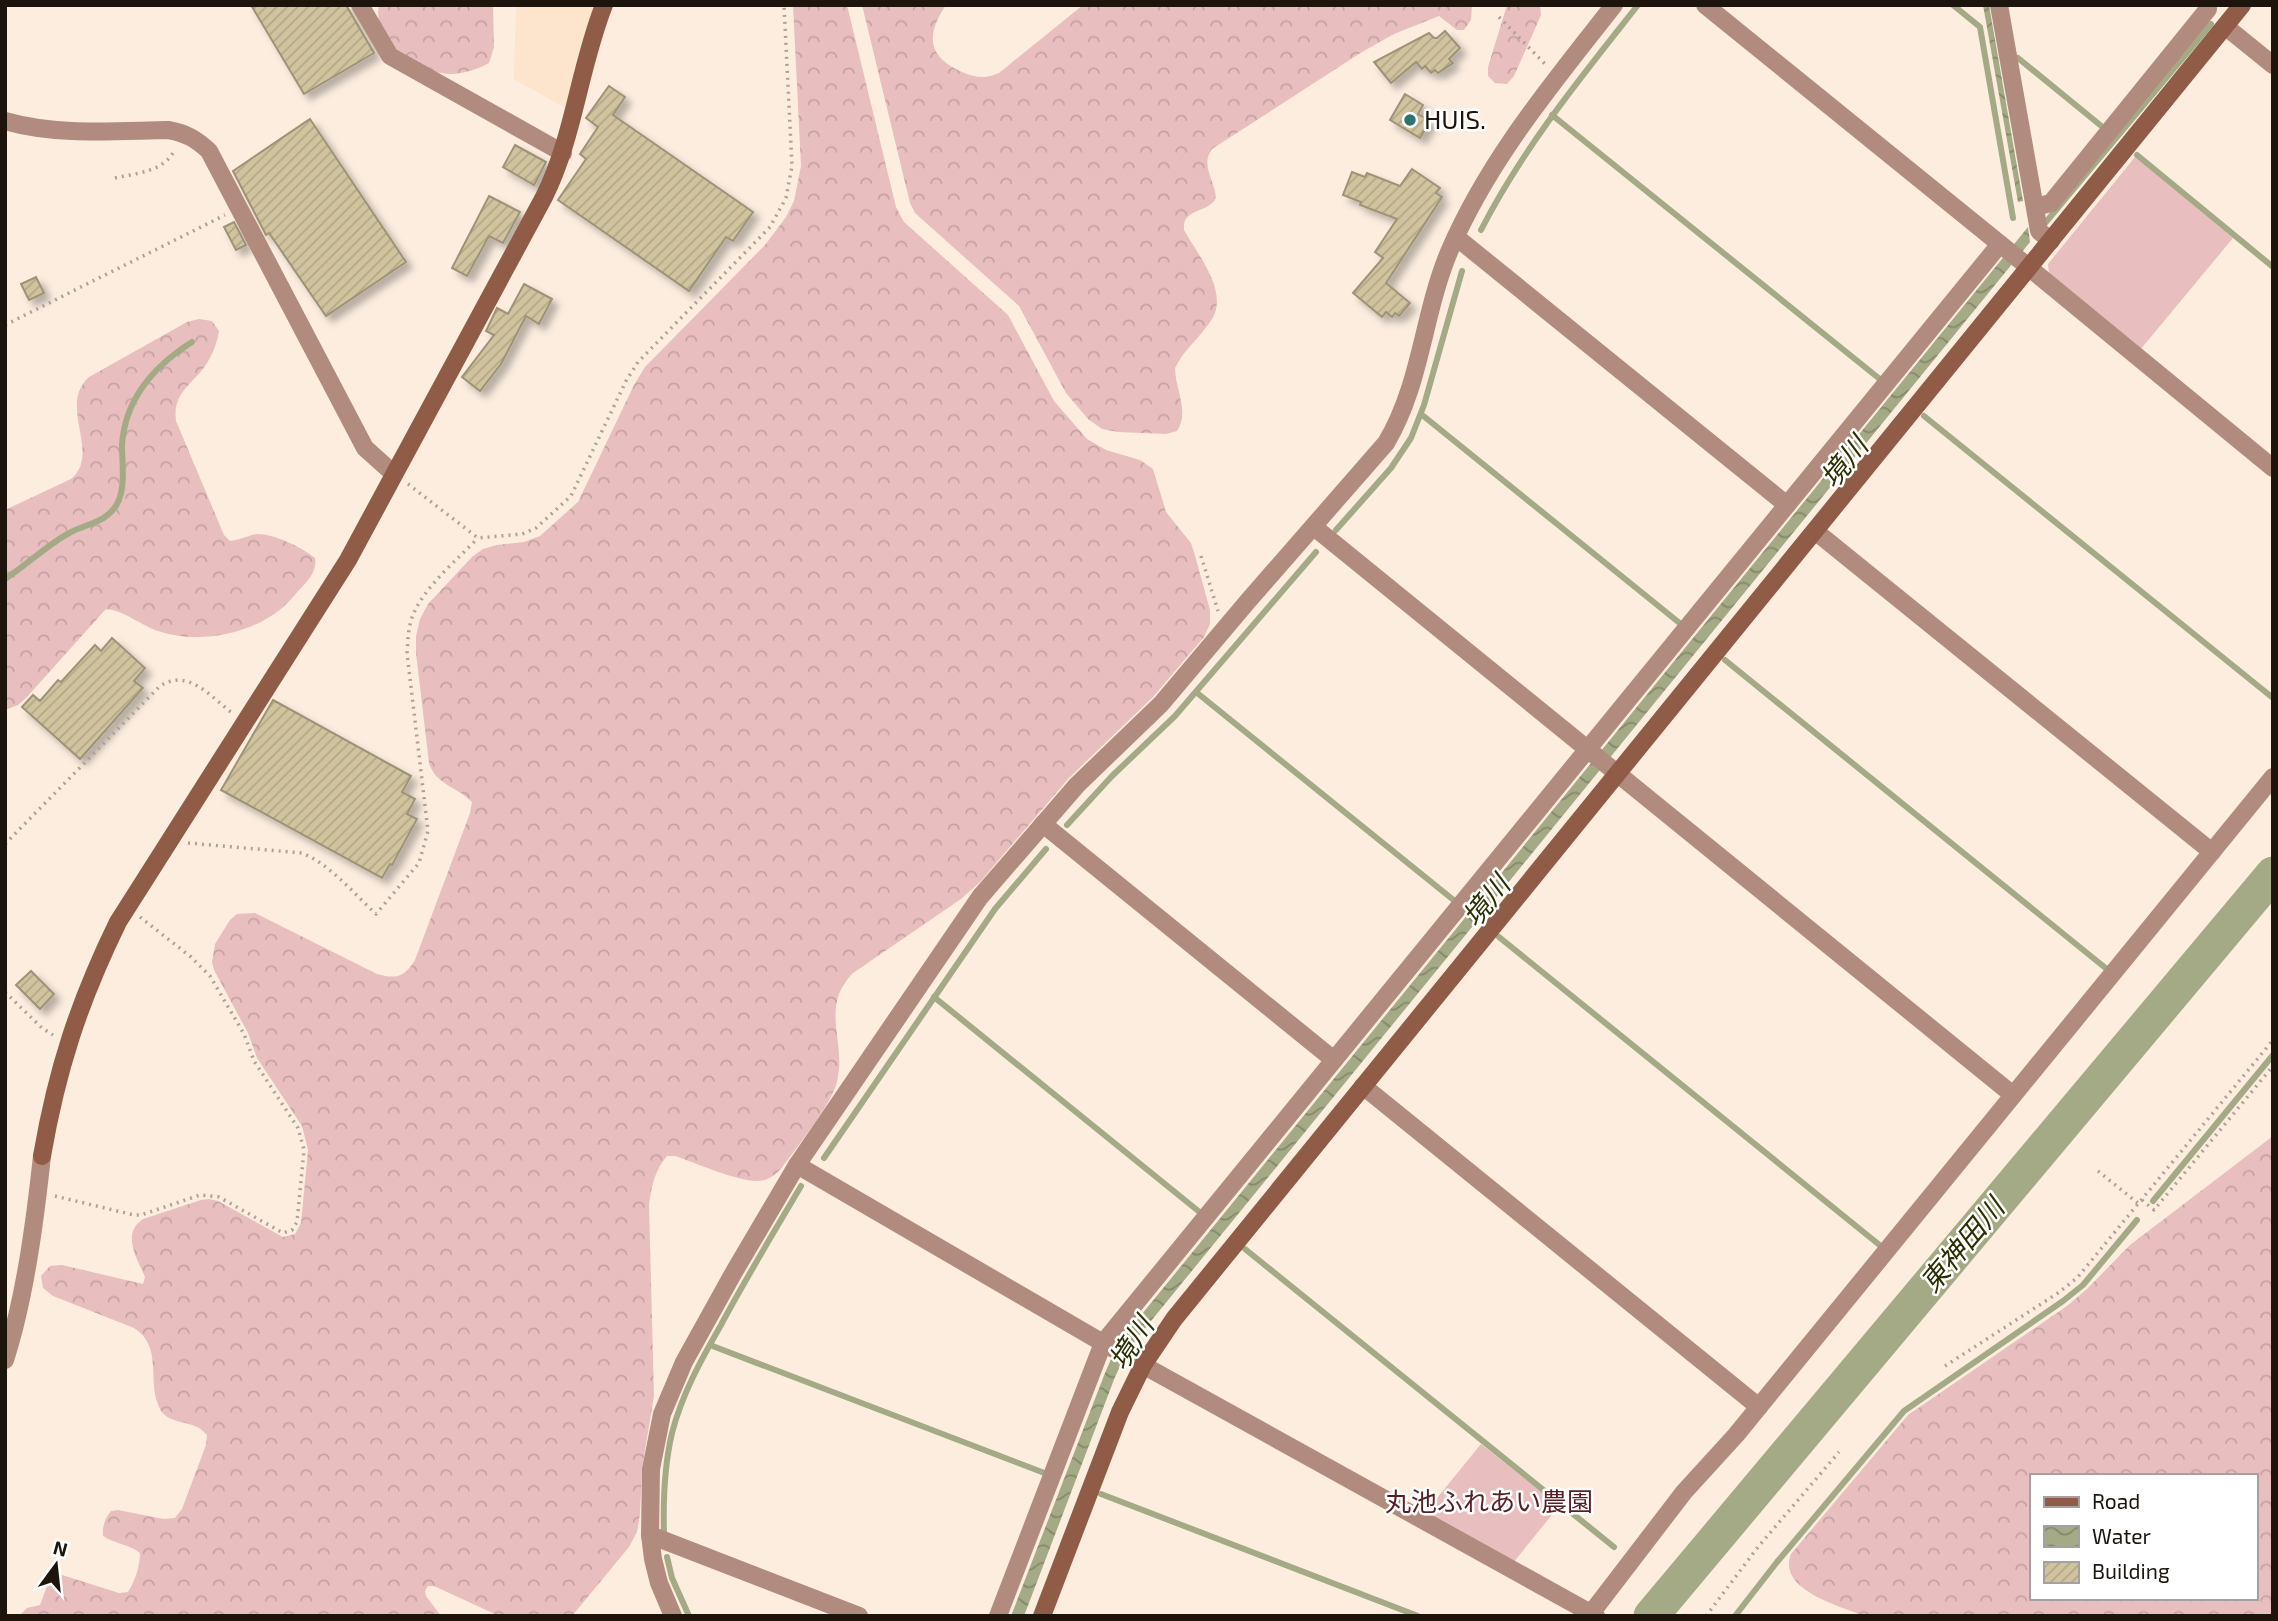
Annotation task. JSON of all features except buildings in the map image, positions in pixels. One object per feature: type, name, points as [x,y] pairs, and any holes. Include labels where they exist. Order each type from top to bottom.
[{"type":"street","points":[[360,5],[390,56],[563,153]]},
{"type":"street","points":[[5,1360],[16,1320],[50,1108],[68,1041],[96,967],[127,908],[348,560],[544,197],[563,153],[593,36],[604,5]]},
{"type":"street","points":[[673,1616],[659,1583],[650,1535],[651,1469],[657,1432],[668,1396],[727,1283],[797,1165],[980,897],[1088,773],[1161,704],[1376,456],[1394,429],[1406,400],[1444,265],[1457,237],[1500,159],[1537,103],[1614,5]]},
{"type":"street","points":[[1705,5],[2273,468]]},
{"type":"street","points":[[1999,5],[2039,230],[2052,241]]},
{"type":"street","points":[[1042,1616],[1137,1362],[1363,1086],[1612,771],[1815,531],[2025,264],[2052,241],[2242,5]]},
{"type":"street","points":[[2035,207],[2051,203],[2206,7],[2273,65]]},
{"type":"street","points":[[5,121],[53,131],[168,130],[198,140],[209,150],[365,448],[394,474]]},
{"type":"street","points":[[1457,237],[1787,505]]},
{"type":"street","points":[[998,1616],[1107,1345],[1334,1060],[2002,245]]},
{"type":"street","points":[[1314,527],[2013,1095]]},
{"type":"street","points":[[1815,531],[2212,852]]},
{"type":"street","points":[[797,1165],[1137,1362],[1592,1615],[1684,1492],[1759,1407],[2273,777]]},
{"type":"street","points":[[1043,824],[1334,1060]]},
{"type":"street","points":[[1363,1086],[1759,1407]]},
{"type":"street","points":[[650,1535],[859,1616]]},
{"type":"path","points":[[173,835],[187,843],[204,846],[302,853],[324,866],[376,914],[419,863],[428,831],[407,653],[412,616],[421,599],[478,538],[522,534],[536,528],[571,496],[626,381],[638,362],[758,239],[779,213],[790,182],[792,166],[784,5]]},
{"type":"path","points":[[1499,17],[1558,76]]},
{"type":"path","points":[[115,178],[162,165],[172,156],[183,133]]},
{"type":"path","points":[[5,325],[239,208]]},
{"type":"path","points":[[394,474],[478,538]]},
{"type":"path","points":[[1201,556],[1215,607],[1229,623]]},
{"type":"path","points":[[5,844],[160,686],[168,681],[188,680],[244,723]]},
{"type":"path","points":[[38,1192],[134,1215],[200,1195],[210,1195],[219,1197],[283,1233],[292,1230],[297,1222],[304,1150],[298,1128],[254,1061],[244,1034],[210,976],[191,957],[127,908]]},
{"type":"path","points":[[5,992],[42,1028],[68,1041]]},
{"type":"path","points":[[1945,1366],[2077,1278],[2273,1040]]},
{"type":"path","points":[[2098,1171],[2154,1210],[2273,1066]]},
{"type":"path","points":[[1706,1616],[1758,1547],[1839,1452]]},
{"type":"shaded area","points":[[516,5],[594,5],[565,108],[514,79]]},
{"type":"green space","points":[[379,5],[493,5],[494,47],[489,63],[454,74],[441,73],[418,65],[396,49],[388,39],[378,17]]},
{"type":"green space","points":[[793,5],[847,5],[896,207],[904,222],[1008,315],[1054,401],[1087,439],[1106,450],[1140,460],[1153,469],[1166,512],[1191,543],[1194,552],[1210,610],[1210,624],[1204,637],[1153,697],[1069,778],[980,882],[961,899],[853,973],[843,986],[836,1012],[839,1053],[837,1082],[821,1114],[781,1169],[770,1178],[757,1181],[727,1175],[675,1156],[667,1156],[659,1167],[649,1205],[654,1396],[642,1468],[637,1532],[629,1547],[572,1616],[499,1616],[434,1586],[428,1586],[426,1596],[441,1616],[19,1616],[27,1608],[40,1605],[53,1574],[119,1593],[128,1592],[137,1573],[140,1553],[103,1536],[107,1517],[111,1511],[118,1510],[164,1519],[175,1518],[182,1509],[206,1445],[207,1435],[200,1428],[163,1414],[156,1399],[152,1355],[143,1336],[134,1328],[53,1296],[43,1288],[41,1276],[50,1266],[62,1265],[143,1284],[145,1277],[132,1239],[136,1225],[143,1219],[201,1200],[218,1201],[283,1237],[295,1234],[301,1223],[308,1150],[302,1126],[257,1058],[248,1033],[214,970],[212,962],[215,944],[237,914],[255,913],[377,974],[399,976],[415,960],[472,802],[441,781],[429,763],[416,653],[420,619],[428,604],[472,557],[483,549],[524,542],[540,536],[578,502],[645,367],[765,245],[786,217],[794,201],[801,166]]},
{"type":"green space","points":[[862,5],[946,5],[935,26],[933,44],[936,52],[951,66],[981,77],[999,73],[1083,5],[1472,5],[1471,20],[1464,30],[1457,30],[1439,16],[1394,34],[1212,149],[1207,161],[1216,198],[1207,207],[1187,218],[1184,230],[1210,274],[1217,297],[1216,308],[1208,325],[1175,368],[1182,408],[1181,424],[1177,431],[1166,434],[1102,429],[1088,419],[1066,393],[1019,306],[915,213],[910,203]]},
{"type":"green space","points":[[1507,5],[1540,5],[1541,15],[1514,76],[1507,84],[1495,83],[1488,76],[1488,67]]},
{"type":"green space","points":[[2135,157],[2233,238],[2140,350],[2049,274],[2048,264]]},
{"type":"green space","points":[[199,319],[212,321],[219,331],[207,363],[180,396],[176,421],[224,535],[230,541],[257,534],[288,542],[315,558],[312,575],[279,610],[248,628],[230,633],[193,637],[175,635],[152,629],[116,611],[105,610],[26,698],[18,705],[5,710],[5,510],[71,479],[79,468],[82,443],[77,402],[80,389],[89,377],[187,322]]},
{"type":"green space","points":[[2273,1136],[2273,1616],[1864,1616],[1813,1595],[1802,1587],[1789,1567],[1791,1554],[1908,1415],[2067,1306],[2130,1245]]},
{"type":"green space","name":"丸池ふれあい農園","points":[[1481,1444],[1559,1506],[1513,1563],[1424,1514]]},
{"type":"water","points":[[1983,5],[1989,5],[2023,201],[2018,202]]},
{"type":"water","name":"境川","points":[[2028,227],[2030,242],[1138,1337],[1115,1377],[1024,1616],[1011,1616],[1105,1373],[1115,1350],[1129,1330]]},
{"type":"waterway","points":[[1481,230],[1534,142],[1638,5]]},
{"type":"waterway","points":[[1953,5],[1980,27],[2013,218]]},
{"type":"waterway","points":[[2046,222],[2211,24]]},
{"type":"waterway","points":[[2018,58],[2105,129]]},
{"type":"waterway","points":[[1552,115],[1881,380]]},
{"type":"waterway","points":[[2137,155],[2273,267]]},
{"type":"waterway","points":[[1336,530],[1391,468],[1411,438],[1424,405],[1462,271]]},
{"type":"waterway","points":[[5,579],[63,537],[102,519],[113,510],[122,491],[124,428],[135,398],[165,362],[192,342]]},
{"type":"waterway","points":[[1421,414],[1682,625]]},
{"type":"waterway","points":[[1924,416],[2273,698]]},
{"type":"waterway","points":[[1067,825],[1112,776],[1175,716],[1316,552]]},
{"type":"waterway","points":[[1725,660],[2108,970]]},
{"type":"waterway","name":"境川","points":[[1196,692],[1456,902]]},
{"type":"waterway","points":[[824,1158],[995,909],[1046,849]]},
{"type":"waterway","name":"東神田川","points":[[1651,1616],[2273,874]]},
{"type":"waterway","points":[[1499,937],[1882,1247]]},
{"type":"waterway","points":[[934,997],[1202,1214]]},
{"type":"waterway","points":[[2153,1201],[2273,1055]]},
{"type":"waterway","points":[[664,1534],[667,1458],[681,1405],[706,1351],[801,1186]]},
{"type":"waterway","points":[[1735,1616],[1904,1411],[2083,1285],[2137,1220]]},
{"type":"waterway","points":[[1245,1249],[1614,1547]]},
{"type":"waterway","points":[[710,1345],[1047,1474]]},
{"type":"waterway","points":[[1101,1494],[1418,1616]]},
{"type":"waterway","points":[[667,1557],[672,1578],[689,1616]]},
{"type":"place","name":"HUIS.","points":[[1410,120]]}]
